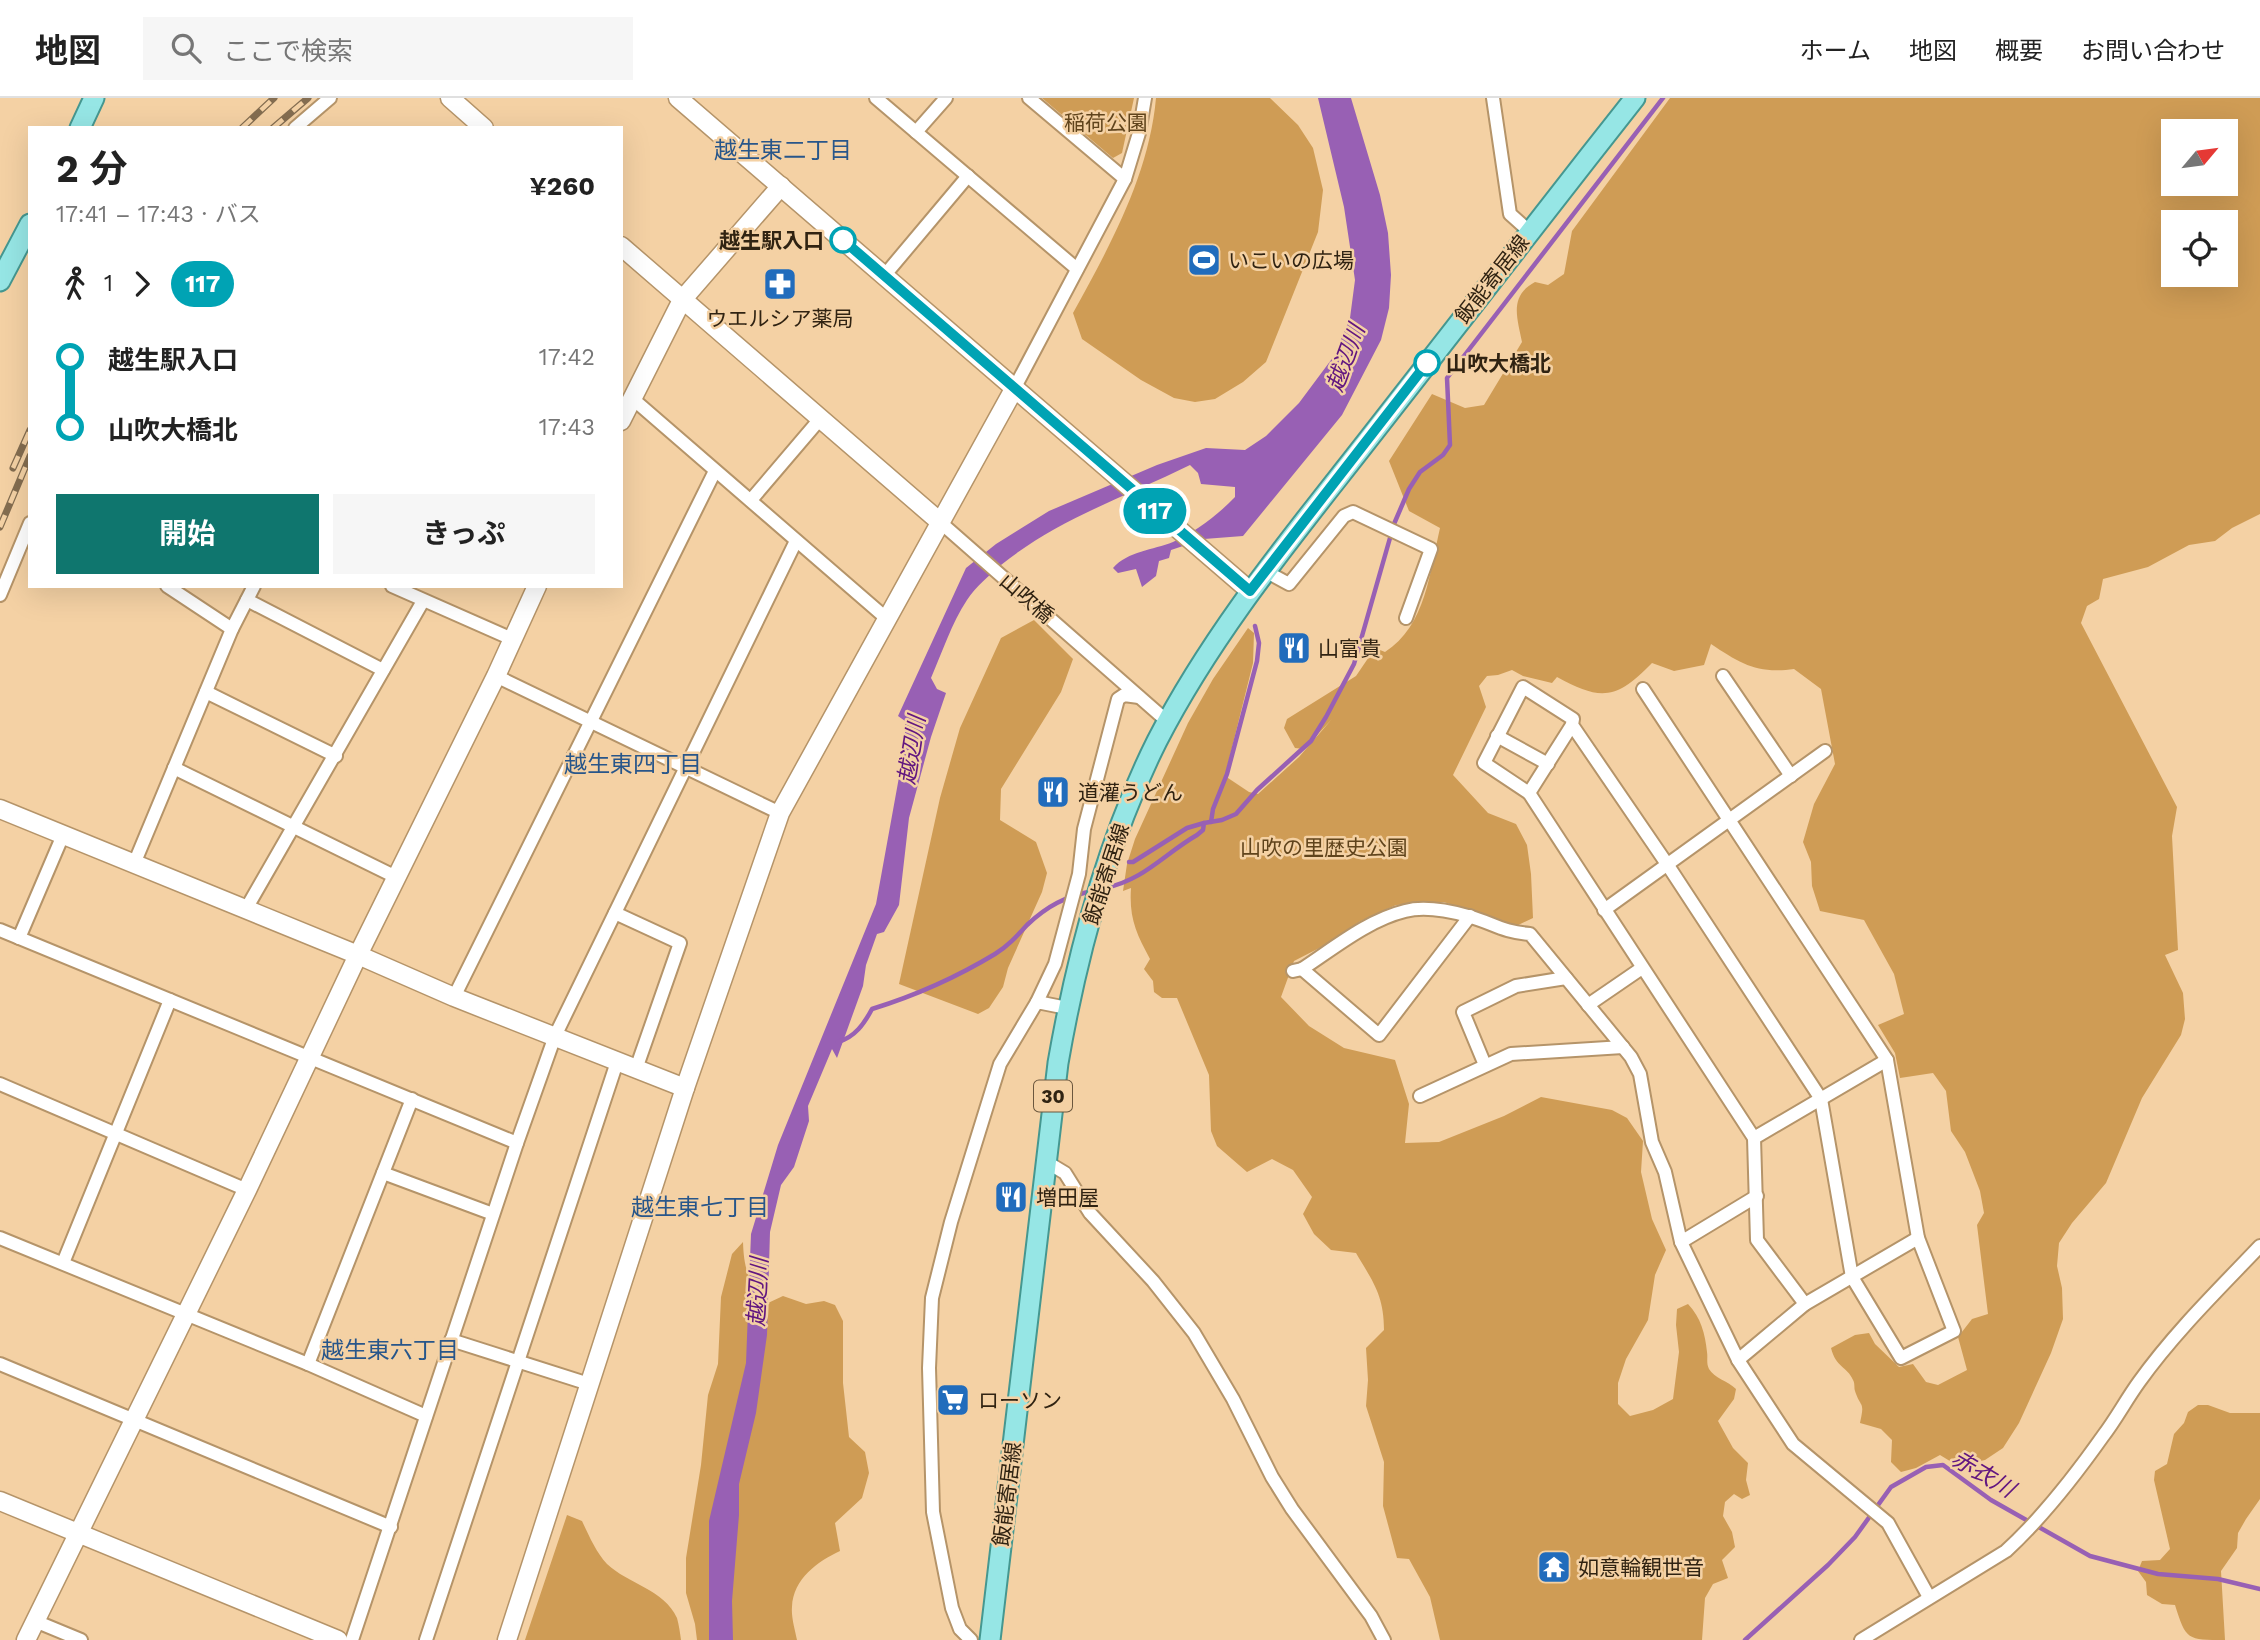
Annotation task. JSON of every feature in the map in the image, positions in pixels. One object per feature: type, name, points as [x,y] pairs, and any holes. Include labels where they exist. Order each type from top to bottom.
[{"type":"main road","points":[[81,126],[94,98]]},
{"type":"main road","name":"飯能寄居線","points":[[990,1640],[1045,1161],[1067,1008],[1084,940],[1119,833],[1148,761],[1168,722],[1250,591],[1635,98]]},
{"type":"main road","points":[[0,281],[5,265],[28,227]]},
{"type":"street","points":[[297,126],[330,98]]},
{"type":"street","points":[[450,98],[482,126]]},
{"type":"street","points":[[678,98],[1250,591]]},
{"type":"street","points":[[876,98],[1077,269]]},
{"type":"street","points":[[916,132],[946,98]]},
{"type":"street","points":[[1029,98],[1125,179]]},
{"type":"street","points":[[507,1640],[685,1088],[780,813],[1014,389],[1125,179],[1139,133],[1145,98]]},
{"type":"street","points":[[1493,98],[1510,215],[1530,231]]},
{"type":"street","points":[[884,276],[968,176]]},
{"type":"street","points":[[623,417],[682,300],[781,186]]},
{"type":"street","points":[[623,248],[940,522]]},
{"type":"street","points":[[633,399],[886,618]]},
{"type":"street","points":[[751,499],[820,419]]},
{"type":"street","points":[[454,997],[715,471]]},
{"type":"street","points":[[1265,571],[1289,584],[1344,516],[1353,512],[1431,549],[1406,618]]},
{"type":"street","name":"山吹橋","points":[[940,522],[1168,722]]},
{"type":"street","points":[[0,595],[28,529]]},
{"type":"street","points":[[352,1640],[555,1036],[796,541]]},
{"type":"street","points":[[170,588],[232,629]]},
{"type":"street","points":[[134,864],[232,629],[253,588]]},
{"type":"street","points":[[396,588],[512,639]]},
{"type":"street","points":[[26,1640],[247,1190],[536,588]]},
{"type":"street","points":[[247,600],[383,670]]},
{"type":"street","points":[[246,909],[295,828],[423,601]]},
{"type":"street","points":[[496,676],[780,813]]},
{"type":"street","points":[[1723,676],[1791,776]]},
{"type":"street","points":[[1529,793],[1572,725],[1573,719],[1522,687],[1484,764],[1529,793],[1754,1138],[1757,1240],[1805,1304]]},
{"type":"street","points":[[1572,725],[1821,1099],[1852,1277],[1901,1358],[1954,1331],[1918,1238],[1887,1060],[1643,689]]},
{"type":"street","points":[[206,692],[336,755]]},
{"type":"street","points":[[971,1640],[960,1629],[951,1608],[933,1512],[929,1368],[932,1298],[951,1222],[1000,1064],[1037,1002],[1055,964],[1079,874],[1084,829],[1118,699],[1124,695],[1139,696]]},
{"type":"street","points":[[1497,736],[1548,764]]},
{"type":"street","points":[[1604,910],[1825,751]]},
{"type":"street","points":[[174,768],[398,878]]},
{"type":"street","points":[[0,809],[454,997],[685,1088]]},
{"type":"street","points":[[19,938],[63,835]]},
{"type":"street","points":[[1470,916],[1379,1035],[1298,970],[1375,922],[1406,910],[1441,910],[1470,916],[1509,932],[1530,934],[1623,1048],[1640,1074],[1652,1142],[1665,1172],[1681,1242],[1738,1360],[1793,1444],[1888,1523],[1929,1597]]},
{"type":"street","points":[[615,913],[680,943],[636,1069]]},
{"type":"street","points":[[0,930],[517,1143]]},
{"type":"street","points":[[1588,1005],[1642,968]]},
{"type":"street","points":[[1485,1065],[1463,1012],[1516,986],[1566,978]]},
{"type":"street","points":[[63,1263],[170,1000]]},
{"type":"street","points":[[1037,1002],[1067,1008]]},
{"type":"street","points":[[1420,1096],[1511,1054],[1623,1048]]},
{"type":"street","points":[[1754,1138],[1887,1060]]},
{"type":"street","points":[[426,1640],[617,1062]]},
{"type":"street","points":[[0,1084],[247,1190]]},
{"type":"street","points":[[307,1364],[412,1100]]},
{"type":"street","points":[[1045,1161],[1065,1172],[1090,1213],[1153,1281],[1194,1333],[1234,1399],[1272,1477],[1292,1509],[1371,1616],[1384,1640]]},
{"type":"street","points":[[383,1173],[493,1214]]},
{"type":"street","points":[[1681,1242],[1757,1196]]},
{"type":"street","points":[[0,1238],[307,1364],[426,1416]]},
{"type":"street","points":[[1738,1360],[1805,1304],[1918,1238]]},
{"type":"street","points":[[1861,1640],[2006,1551],[2019,1539],[2057,1497],[2105,1435],[2138,1382],[2185,1325],[2260,1246]]},
{"type":"street","points":[[451,1340],[589,1384]]},
{"type":"street","points":[[0,1364],[391,1527]]},
{"type":"street","points":[[0,1501],[338,1640]]},
{"type":"street","points":[[35,1621],[81,1640]]},
{"type":"green space","name":"稲荷公園","points":[[1042,98],[1134,98],[1122,153],[1113,158]]},
{"type":"green space","name":"いこいの広場","points":[[1156,98],[1270,98],[1298,125],[1313,148],[1323,190],[1318,232],[1266,362],[1243,382],[1215,399],[1195,402],[1174,398],[1141,380],[1082,339],[1073,313],[1126,209],[1145,155]]},
{"type":"green space","name":"山吹の里歴史公園","points":[[1670,98],[2260,98],[2260,514],[2232,528],[2215,541],[2189,545],[2148,567],[2103,579],[2099,599],[2087,606],[2081,623],[2177,807],[2172,836],[2178,950],[2165,955],[2183,993],[2185,1019],[2181,1035],[2142,1098],[2106,1183],[2059,1243],[2057,1266],[2062,1288],[2063,1319],[2051,1353],[2019,1423],[2003,1448],[1985,1460],[1958,1466],[1940,1455],[1916,1468],[1901,1472],[1891,1462],[1892,1440],[1881,1429],[1860,1423],[1862,1408],[1854,1381],[1836,1359],[1831,1348],[1855,1335],[1869,1333],[1875,1344],[1899,1367],[1913,1364],[1926,1382],[1938,1385],[1967,1370],[1958,1337],[1972,1319],[1988,1314],[1977,1225],[1984,1213],[1980,1191],[1965,1152],[1951,1131],[1946,1091],[1933,1073],[1900,1078],[1895,1053],[1878,1025],[1904,1014],[1894,974],[1864,920],[1820,911],[1812,886],[1811,862],[1803,842],[1814,804],[1835,764],[1821,689],[1794,669],[1759,669],[1731,657],[1711,644],[1704,665],[1674,671],[1652,663],[1628,684],[1608,693],[1585,690],[1557,677],[1552,683],[1523,676],[1512,670],[1487,676],[1479,686],[1486,707],[1453,775],[1488,813],[1516,824],[1527,845],[1533,918],[1514,927],[1444,902],[1396,905],[1359,922],[1333,941],[1294,961],[1281,997],[1309,1026],[1344,1048],[1395,1060],[1409,1104],[1405,1143],[1439,1142],[1504,1116],[1541,1097],[1612,1110],[1627,1118],[1643,1141],[1641,1172],[1652,1219],[1666,1250],[1655,1275],[1648,1320],[1626,1359],[1618,1383],[1618,1404],[1630,1416],[1653,1410],[1673,1399],[1679,1352],[1677,1309],[1688,1304],[1702,1326],[1709,1369],[1736,1389],[1734,1399],[1718,1421],[1733,1448],[1748,1463],[1746,1480],[1750,1495],[1742,1499],[1734,1494],[1725,1502],[1723,1516],[1732,1532],[1735,1547],[1722,1560],[1728,1578],[1713,1584],[1705,1598],[1702,1640],[1440,1640],[1430,1597],[1409,1559],[1397,1558],[1383,1506],[1384,1462],[1366,1406],[1366,1348],[1384,1330],[1382,1307],[1376,1289],[1356,1253],[1331,1250],[1314,1234],[1303,1214],[1312,1197],[1293,1170],[1272,1159],[1247,1172],[1217,1146],[1211,1131],[1209,1075],[1177,998],[1162,998],[1154,992],[1153,981],[1144,969],[1150,959],[1132,917],[1131,888],[1123,891],[1127,864],[1135,839],[1188,723],[1213,679],[1248,628],[1254,633],[1253,663],[1225,776],[1249,792],[1258,794],[1299,757],[1332,719],[1304,749],[1295,748],[1284,728],[1287,719],[1356,676],[1375,648],[1385,652],[1399,641],[1409,628],[1424,596],[1440,528],[1409,511],[1389,461],[1432,394],[1465,408],[1484,405],[1522,342],[1517,308],[1521,294],[1535,282],[1548,285],[1564,274],[1572,231]]},
{"type":"green space","points":[[1034,620],[1073,659],[1061,692],[1001,789],[1000,820],[1036,842],[1047,873],[1042,892],[1008,968],[1003,987],[989,1008],[978,1014],[899,984],[940,798],[960,728],[1001,638]]},
{"type":"green space","points":[[743,1242],[749,1276],[768,1303],[783,1296],[806,1304],[824,1301],[835,1305],[843,1321],[843,1383],[849,1437],[865,1452],[869,1473],[862,1498],[835,1523],[840,1551],[808,1572],[793,1597],[793,1624],[797,1640],[697,1640],[686,1593],[686,1558],[701,1465],[708,1395],[718,1364],[721,1297],[732,1254]]},
{"type":"green space","points":[[2198,1405],[2208,1405],[2230,1413],[2260,1413],[2260,1499],[2238,1533],[2237,1548],[2221,1571],[2225,1640],[2190,1636],[2182,1625],[2175,1605],[2162,1604],[2147,1595],[2146,1582],[2138,1571],[2142,1561],[2160,1560],[2170,1549],[2154,1480],[2155,1471],[2167,1464],[2174,1434],[2184,1423],[2188,1412]]},
{"type":"green space","points":[[567,1515],[582,1521],[607,1564],[664,1600],[677,1618],[681,1640],[525,1640]]},
{"type":"water","name":"越辺川","points":[[1318,98],[1351,98],[1380,195],[1388,233],[1391,275],[1389,308],[1381,340],[1342,415],[1243,536],[1204,539],[1171,550],[1169,558],[1159,561],[1156,576],[1142,587],[1136,569],[1118,573],[1113,568],[1133,554],[1173,542],[1190,533],[1214,517],[1235,497],[1235,487],[1201,484],[1198,473],[1190,465],[1045,534],[1001,565],[979,586],[957,618],[931,678],[937,689],[946,693],[909,818],[899,905],[884,932],[877,934],[866,965],[863,986],[837,1058],[832,1049],[808,1106],[809,1121],[794,1167],[781,1185],[770,1232],[767,1335],[756,1413],[739,1484],[732,1601],[733,1640],[709,1640],[709,1521],[746,1363],[751,1234],[778,1145],[876,904],[905,744],[905,721],[898,716],[966,568],[996,544],[1049,511],[1157,465],[1206,448],[1245,450],[1266,436],[1299,403],[1334,356],[1350,318],[1355,280],[1344,207]]},
{"type":"waterway","points":[[1105,888],[1143,873],[1197,835],[1203,830],[1204,823],[1236,814],[1257,790],[1311,741],[1354,664],[1394,524],[1409,489],[1420,472],[1443,455],[1450,445],[1447,378],[1663,98]]},
{"type":"waterway","points":[[1211,822],[1213,809],[1227,774],[1257,661],[1259,643],[1255,626]]},
{"type":"waterway","points":[[1129,862],[1187,828],[1204,823]]},
{"type":"waterway","points":[[838,1042],[858,1029],[872,1009],[919,992],[966,970],[1004,948],[1034,918],[1050,907],[1093,891]]},
{"type":"waterway","name":"赤衣川","points":[[1745,1640],[1855,1537],[1891,1487],[1926,1467],[1943,1465],[1991,1500],[2090,1556],[2158,1574],[2218,1579],[2260,1589]]},
{"type":"railway","points":[[244,126],[274,98]]},
{"type":"railway","points":[[275,126],[308,98]]},
{"type":"railway","points":[[13,468],[28,434]]},
{"type":"railway","points":[[0,527],[28,461]]},
{"type":"bus line","name":"117","points":[[843,240],[1250,591],[1427,363]]},
{"type":"place","name":"越生駅入口","points":[[843,240]]},
{"type":"place","name":"いこいの広場","points":[[1204,260]]},
{"type":"place","name":"ウエルシア薬局","points":[[780,284]]},
{"type":"place","name":"山吹大橋北","points":[[1427,363]]},
{"type":"place","name":"山富貴","points":[[1294,648]]},
{"type":"place","name":"道灌うどん","points":[[1053,792]]},
{"type":"place","name":"増田屋","points":[[1011,1197]]},
{"type":"place","name":"ローソン","points":[[953,1400]]},
{"type":"place","name":"如意輪観世音","points":[[1554,1567]]},
{"type":"district","name":"越生東二丁目","points":[[783,150]]},
{"type":"district","name":"越生東四丁目","points":[[633,764]]},
{"type":"district","name":"越生東七丁目","points":[[700,1207]]},
{"type":"district","name":"越生東六丁目","points":[[390,1350]]}]
